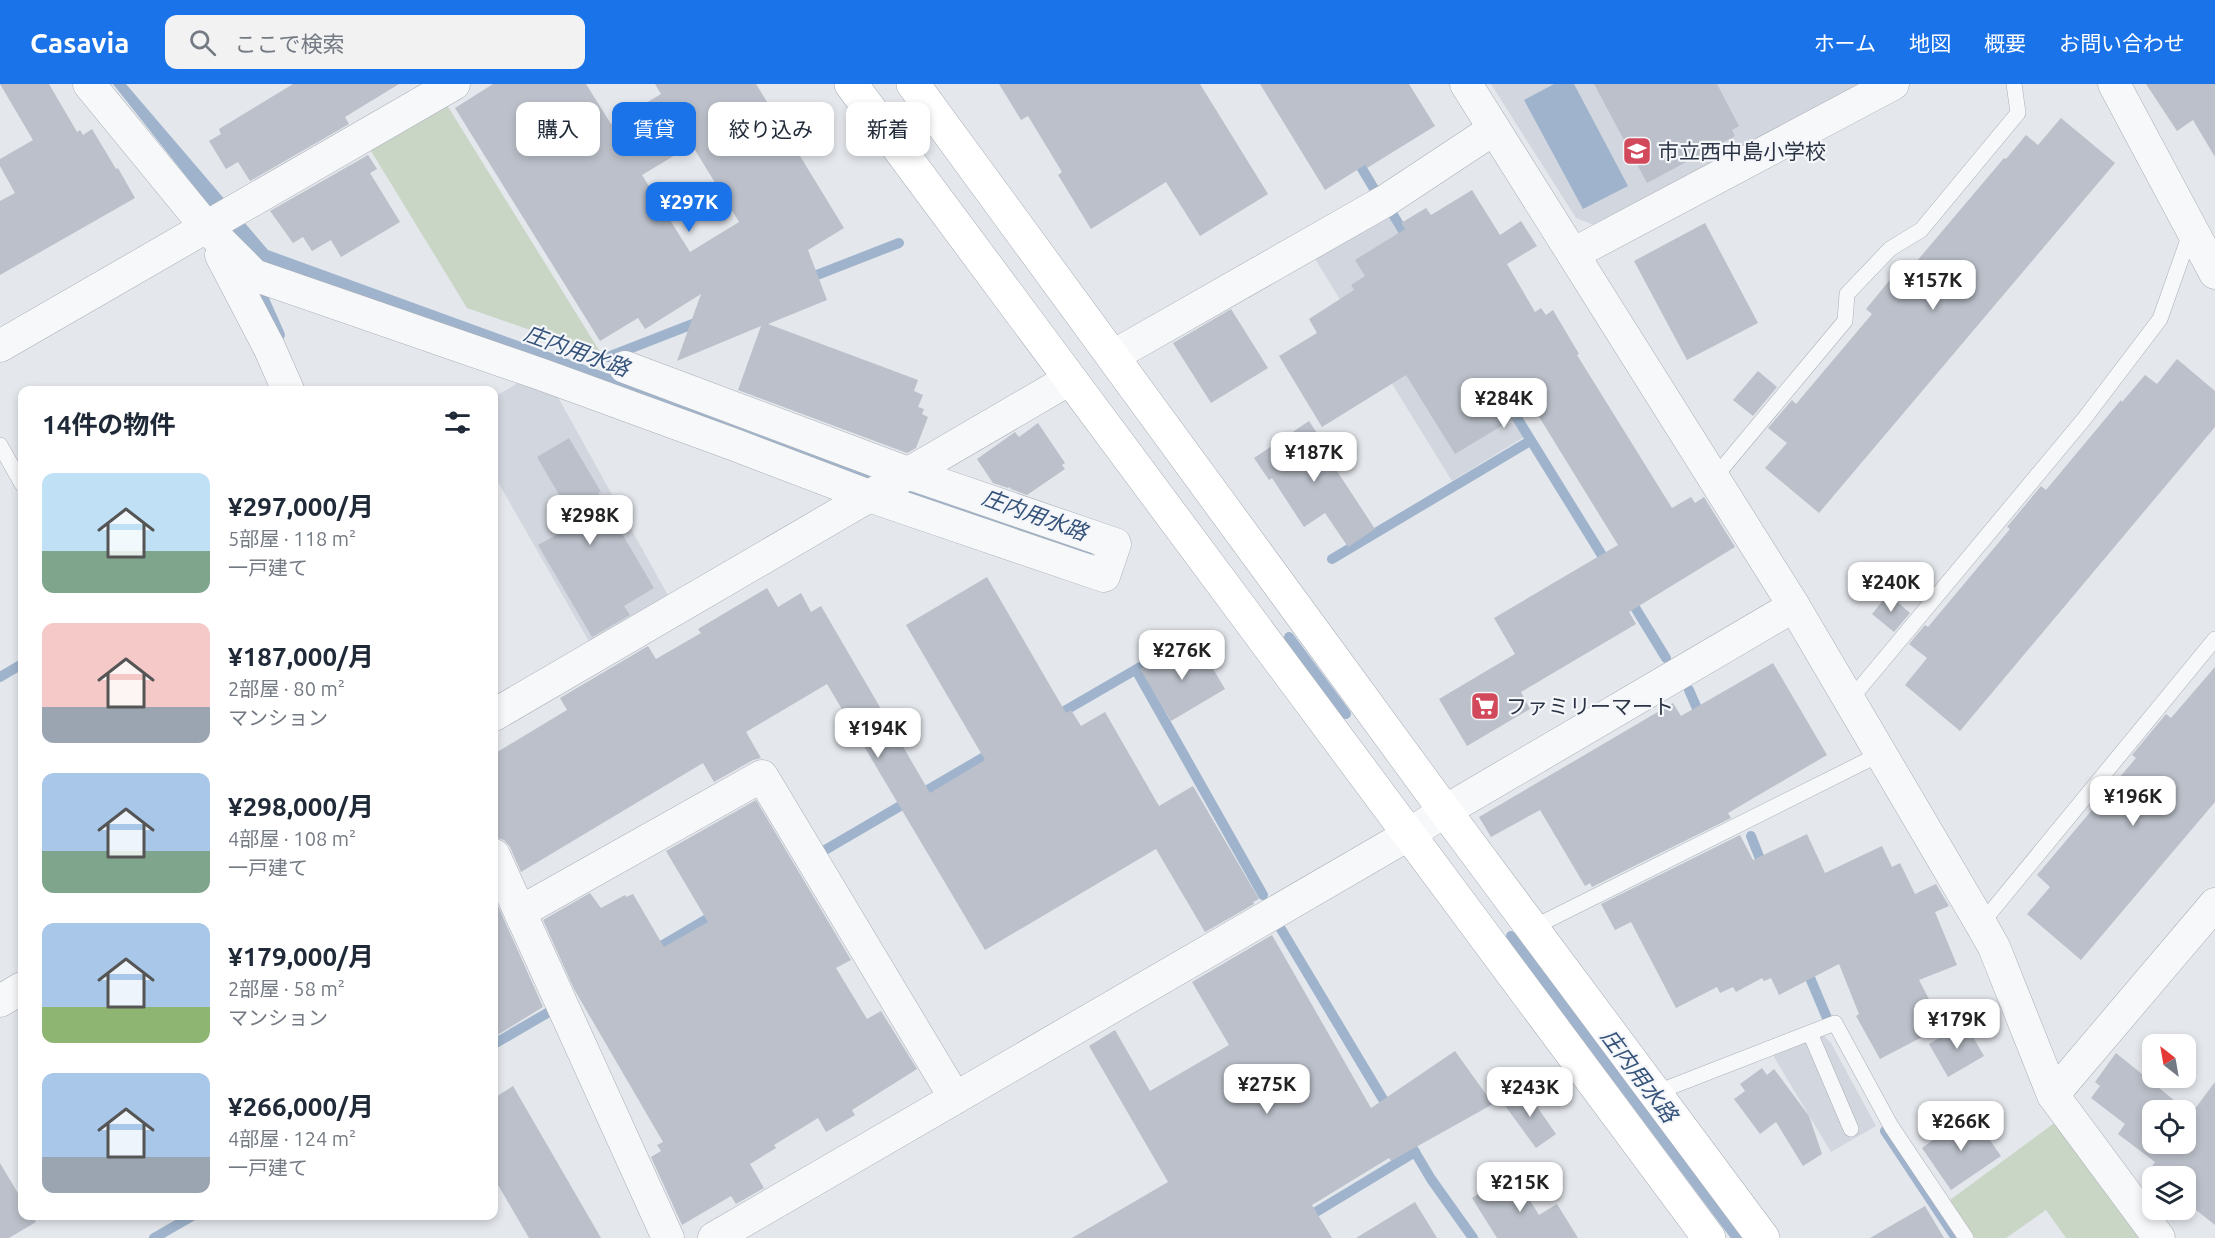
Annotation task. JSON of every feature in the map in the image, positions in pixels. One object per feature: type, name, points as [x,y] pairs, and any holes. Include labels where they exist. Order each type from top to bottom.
[{"type":"street","points":[[89,84],[254,275],[543,375],[735,445],[889,484],[1115,544],[1104,576],[889,484],[625,368]]},
{"type":"street","points":[[0,346],[454,84]]},
{"type":"street","points":[[851,84],[1709,1238]]},
{"type":"street","points":[[913,84],[1444,811],[1763,1238]]},
{"type":"street","points":[[1466,84],[1794,606],[1982,924],[1994,946],[2053,1095],[2159,1238]]},
{"type":"street","points":[[1573,254],[1893,84]]},
{"type":"street","points":[[2114,84],[2214,269]]},
{"type":"street","points":[[1113,356],[1385,201],[1494,129]]},
{"type":"street","points":[[212,224],[286,386]]},
{"type":"street","points":[[498,713],[1070,379]]},
{"type":"street","points":[[714,1238],[1408,835],[1444,811],[1794,606]]},
{"type":"street","points":[[520,912],[762,776],[955,1098]]},
{"type":"street","points":[[498,864],[668,1238]]},
{"type":"street","points":[[2053,1095],[2215,904]]},
{"type":"street","points":[[0,1001],[18,990]]},
{"type":"lane","points":[[1714,478],[1845,321],[1847,294],[1890,249],[1921,230],[2018,113],[2014,84]]},
{"type":"lane","points":[[1850,700],[2070,436],[2160,319],[2192,230]]},
{"type":"lane","points":[[0,445],[18,477]]},
{"type":"lane","points":[[1982,924],[2215,639]]},
{"type":"lane","points":[[1532,928],[1881,753]]},
{"type":"lane","points":[[1655,1093],[1836,1023],[1891,1126],[1966,1238]]},
{"type":"lane","points":[[1810,1033],[1851,1129]]},
{"type":"shaded area","name":"市立西中島小学校","points":[[1491,84],[1866,84],[1599,227],[1576,218]]},
{"type":"shaded area","points":[[1385,212],[1524,437],[1452,481],[1312,254]]},
{"type":"shaded area","points":[[520,382],[554,390],[670,599],[591,645],[498,482],[498,395]]},
{"type":"shaded area","points":[[1822,1034],[1831,1043],[1876,1126],[1831,1152],[1771,1052]]},
{"type":"green space","points":[[445,102],[602,355],[467,308],[368,146]]},
{"type":"green space","points":[[2057,1121],[2144,1238],[2066,1238],[2046,1210],[2006,1238],[1975,1238],[1950,1200]]},
{"type":"water","points":[[113,84],[126,84],[268,250],[1093,550],[1089,563],[258,262],[219,218]]},
{"type":"water","points":[[1554,84],[1574,84],[1628,186],[1583,209],[1524,100]]},
{"type":"building","points":[[0,84],[49,84],[77,132],[80,130],[83,135],[92,129],[135,198],[0,275],[0,201],[15,193],[0,166],[0,159],[33,140]]},
{"type":"building","points":[[293,84],[399,84],[345,117],[349,124],[250,181],[238,162],[226,169],[209,141],[221,134],[219,129]]},
{"type":"building","points":[[493,84],[586,84],[597,102],[516,102],[516,156],[600,156],[600,106],[612,123],[612,156],[674,156],[642,175],[690,252],[739,222],[696,152],[696,102],[648,102],[661,94],[655,84],[756,84],[767,102],[708,102],[708,156],[800,156],[844,228],[808,250],[827,300],[768,324],[918,380],[914,391],[923,395],[918,407],[924,409],[922,414],[928,417],[916,448],[907,453],[738,390],[761,326],[677,361],[701,294],[645,329],[638,318],[600,341],[455,108]]},
{"type":"building","points":[[999,84],[1200,84],[1268,194],[1200,236],[1166,182],[1091,229],[1058,175],[1062,172],[1028,116],[1021,120]]},
{"type":"building","points":[[1260,84],[1409,84],[1435,126],[1367,168],[1365,165],[1325,190]]},
{"type":"building","points":[[1594,84],[1717,84],[1739,126],[1732,130],[1735,136],[1647,183]]},
{"type":"building","points":[[2146,84],[2215,84],[2215,157],[2193,120],[2177,131]]},
{"type":"building","points":[[2061,118],[2115,163],[1819,513],[1765,468],[1787,443],[1768,428],[1792,400],[1796,404],[1872,314],[1866,309],[1889,281],[1900,269],[1906,274],[2004,158],[2006,159],[2026,135],[2038,145]]},
{"type":"building","points":[[368,155],[377,169],[370,173],[400,222],[341,257],[331,240],[312,251],[303,237],[293,243],[270,211]]},
{"type":"building","points":[[1472,190],[1500,235],[1521,221],[1537,246],[1507,264],[1535,312],[1541,308],[1546,315],[1553,310],[1579,354],[1577,355],[1672,508],[1691,497],[1695,503],[1704,497],[1735,547],[1629,612],[1636,624],[1521,692],[1530,709],[1467,746],[1439,699],[1515,654],[1494,618],[1618,545],[1533,407],[1455,454],[1406,375],[1322,427],[1279,356],[1317,333],[1309,319],[1354,290],[1351,285],[1365,276],[1355,260],[1405,229],[1401,223],[1426,208],[1431,215]]},
{"type":"building","points":[[1705,223],[1758,323],[1687,360],[1634,261]]},
{"type":"building","points":[[1231,309],[1268,368],[1211,403],[1173,343]]},
{"type":"building","points":[[2177,359],[2215,391],[2215,427],[1960,731],[1905,685],[1927,658],[1909,644],[1925,625],[1928,627],[2010,529],[2007,527],[2041,486],[2046,490],[2121,400],[2122,402],[2145,375],[2157,384]]},
{"type":"building","points":[[1758,371],[1777,387],[1753,416],[1733,400]]},
{"type":"building","points":[[1309,421],[1340,468],[1337,471],[1375,529],[1348,547],[1325,513],[1304,527],[1272,478],[1269,480],[1254,458]]},
{"type":"building","points":[[1038,423],[1065,463],[1062,465],[1065,469],[1027,495],[1010,487],[993,483],[977,459],[1015,432],[1019,437]]},
{"type":"building","points":[[569,438],[601,492],[598,493],[654,588],[624,606],[630,615],[592,637],[538,545],[576,524],[537,457]]},
{"type":"building","points":[[987,577],[1066,713],[1071,710],[1081,726],[1105,712],[1159,806],[1193,786],[1259,899],[1205,932],[1156,849],[985,950],[827,684],[746,732],[761,758],[753,760],[714,782],[703,763],[521,872],[510,847],[504,840],[498,838],[498,752],[567,710],[560,698],[648,646],[656,659],[701,633],[698,629],[767,588],[778,607],[801,593],[811,612],[821,606],[930,793],[985,760],[906,625]]},
{"type":"building","points":[[1888,594],[1910,613],[1894,632],[1872,614]]},
{"type":"building","points":[[1185,643],[1197,663],[1206,657],[1225,689],[1171,721],[1140,669]]},
{"type":"building","points":[[1773,663],[1827,755],[1728,813],[1731,818],[1592,887],[1590,883],[1585,886],[1540,810],[1491,837],[1479,817],[1673,703],[1681,716]]},
{"type":"building","points":[[2215,667],[2215,802],[2081,960],[2027,914],[2050,887],[2037,875],[2136,758],[2132,755],[2166,714],[2171,718]]},
{"type":"building","points":[[756,800],[851,960],[836,968],[867,1019],[881,1011],[917,1069],[852,1110],[855,1115],[826,1132],[818,1118],[774,1145],[776,1148],[750,1164],[764,1188],[736,1204],[731,1196],[682,1225],[651,1157],[661,1151],[657,1145],[663,1142],[574,989],[543,920],[590,893],[601,908],[625,895],[626,897],[633,894],[664,947],[708,922],[666,851]]},
{"type":"building","points":[[1807,834],[1825,873],[1882,846],[1892,867],[1900,863],[1915,894],[1936,884],[1949,906],[1935,912],[1957,965],[1919,980],[1943,1026],[1880,1059],[1856,1016],[1859,1014],[1839,964],[1779,995],[1771,978],[1764,981],[1762,978],[1736,992],[1733,987],[1720,993],[1717,987],[1676,1008],[1631,922],[1615,930],[1601,904],[1740,835],[1753,860]]},
{"type":"building","points":[[498,906],[543,1007],[498,1035]]},
{"type":"building","points":[[1272,935],[1371,1108],[1455,1051],[1493,1104],[1391,1161],[1389,1158],[1312,1205],[1332,1238],[1072,1238],[1168,1182],[1089,1046],[1115,1030],[1150,1091],[1229,1045],[1192,982]]},
{"type":"building","points":[[1965,1023],[1984,1056],[1948,1077],[1929,1044]]},
{"type":"building","points":[[2116,1053],[2142,1074],[2142,1088],[2159,1088],[2174,1100],[2142,1100],[2142,1152],[2118,1134],[2125,1124],[2091,1098],[2100,1086],[2095,1082]]},
{"type":"building","points":[[1762,1068],[1767,1075],[1774,1069],[1809,1116],[1822,1154],[1803,1166],[1776,1122],[1760,1134],[1734,1099],[1745,1091],[1740,1084]]},
{"type":"building","points":[[2215,1082],[2215,1225],[2196,1210],[2196,1166],[2152,1166],[2155,1162],[2144,1154],[2196,1154],[2196,1107]]},
{"type":"building","points":[[513,1086],[601,1238],[529,1238],[498,1185],[498,1095]]},
{"type":"building","points":[[1524,1088],[1556,1134],[1536,1148],[1503,1103]]},
{"type":"building","points":[[1971,1113],[2001,1156],[1951,1190],[1922,1148]]},
{"type":"building","points":[[0,1163],[18,1193],[18,1220],[35,1220],[36,1222],[9,1238],[0,1238]]},
{"type":"building","points":[[1512,1172],[1539,1215],[1557,1204],[1578,1238],[1497,1238],[1472,1198]]},
{"type":"building","points":[[1415,1202],[1437,1238],[1356,1238]]},
{"type":"building","points":[[1925,1206],[1944,1238],[1870,1238]]},
{"type":"waterway","points":[[1355,157],[1376,192]]},
{"type":"waterway","points":[[1392,213],[1409,241]]},
{"type":"waterway","points":[[804,280],[899,243]]},
{"type":"waterway","points":[[264,299],[280,335]]},
{"type":"waterway","points":[[608,357],[703,320]]},
{"type":"waterway","points":[[1509,405],[1608,565]]},
{"type":"waterway","points":[[1332,559],[1530,441]]},
{"type":"waterway","points":[[1628,596],[1666,658]]},
{"type":"waterway","points":[[1054,717],[1192,637]]},
{"type":"waterway","name":"庄内用水路","points":[[1289,637],[1346,714]]},
{"type":"waterway","points":[[0,677],[18,666]]},
{"type":"waterway","points":[[1136,670],[1263,895]]},
{"type":"waterway","points":[[1689,690],[1702,720]]},
{"type":"waterway","points":[[825,850],[996,750]]},
{"type":"waterway","points":[[1751,836],[1764,869]]},
{"type":"waterway","points":[[651,952],[717,913]]},
{"type":"waterway","points":[[1281,929],[1390,1111]]},
{"type":"waterway","name":"庄内用水路","points":[[1511,936],[1737,1238]]},
{"type":"waterway","points":[[1805,966],[1827,1018]]},
{"type":"waterway","points":[[498,1042],[549,1012]]},
{"type":"waterway","points":[[1885,1131],[1956,1238]]},
{"type":"waterway","points":[[1406,1137],[1431,1179],[1473,1238]]},
{"type":"waterway","points":[[1306,1218],[1415,1152]]},
{"type":"waterway","points":[[154,1238],[185,1220]]},
{"type":"place","name":"市立西中島小学校","points":[[1637,151]]},
{"type":"place","name":"ファミリーマート","points":[[1485,706]]}]
